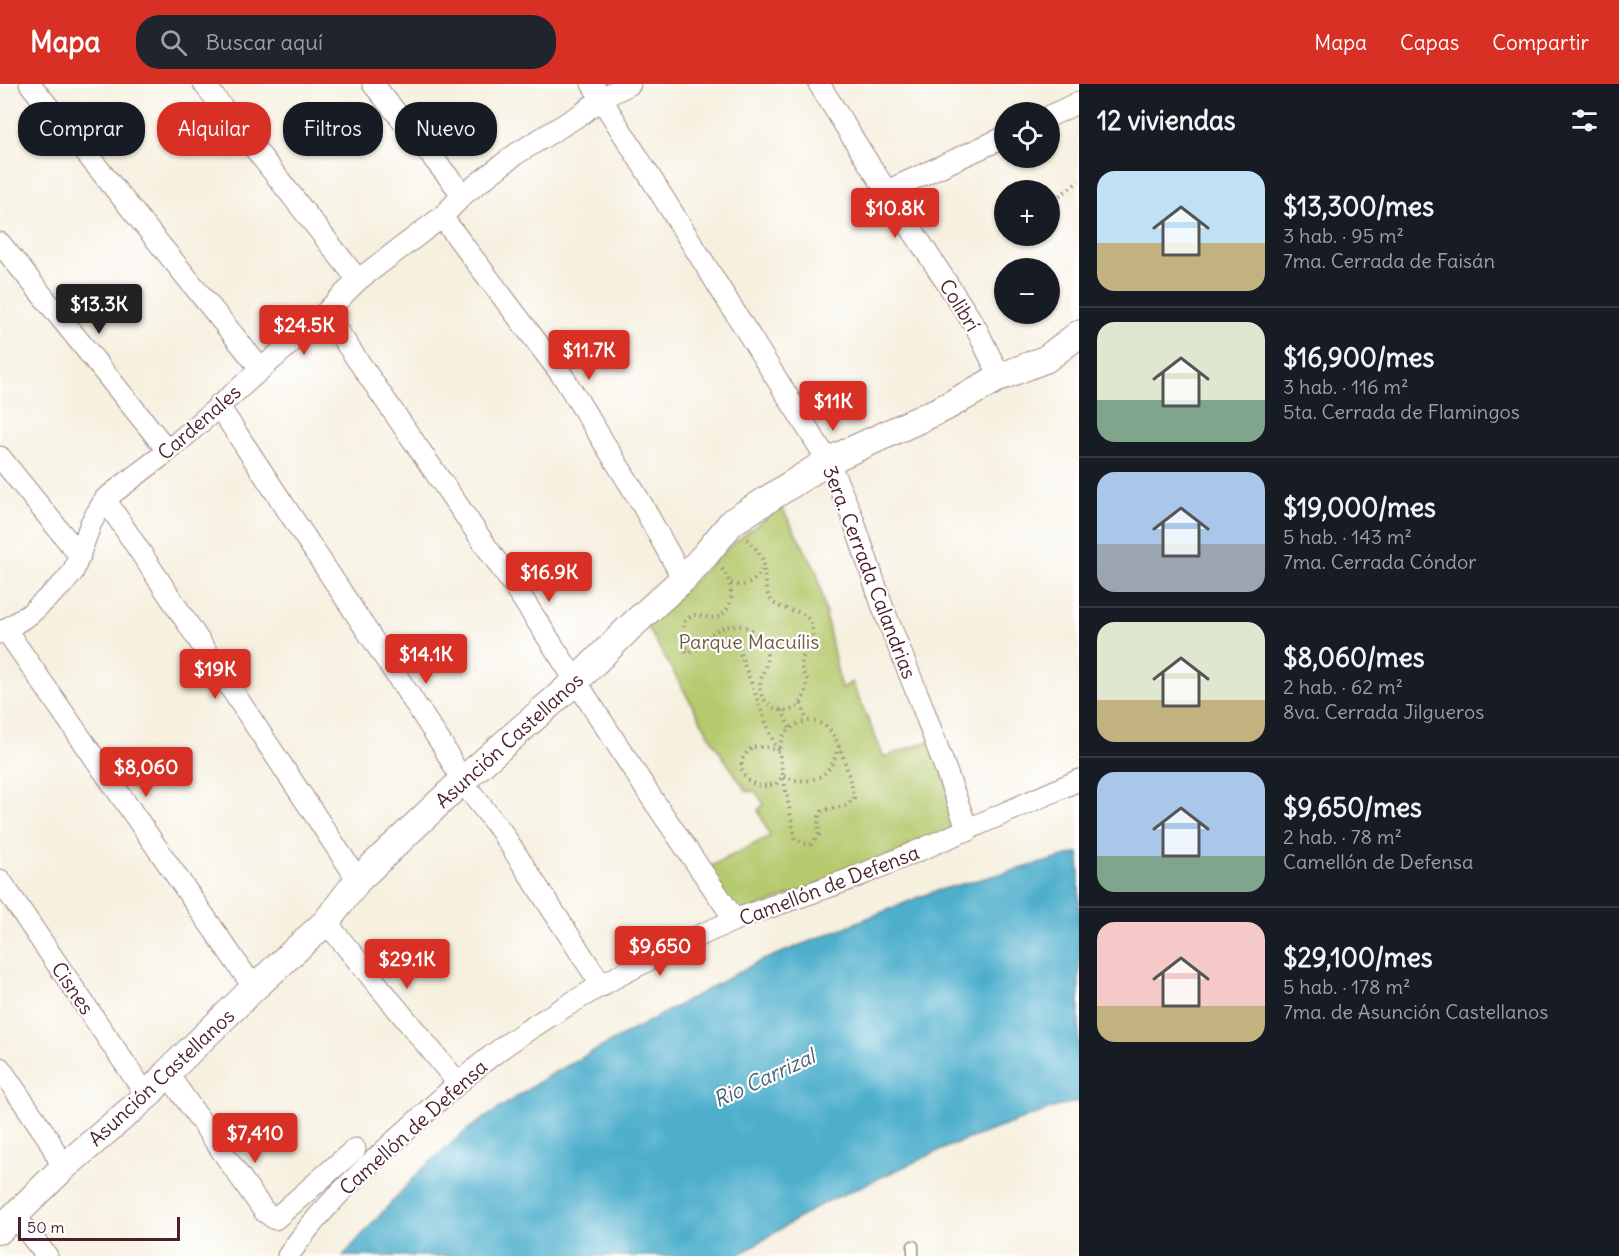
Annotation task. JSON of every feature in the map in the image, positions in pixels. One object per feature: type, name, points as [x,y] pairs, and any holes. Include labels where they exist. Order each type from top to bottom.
[{"type":"street","points":[[30,84],[260,368]]},
{"type":"street","points":[[204,84],[358,280]]},
{"type":"street","points":[[373,84],[463,195]]},
{"type":"street","name":"Cardenales","points":[[3,631],[30,614],[73,572],[91,523],[105,499],[168,451],[325,313],[358,280],[442,217],[463,195],[516,154],[583,113],[596,92],[630,84]]},
{"type":"street","name":"Colibrí","points":[[819,84],[975,326],[1000,377]]},
{"type":"street","name":"3era. Cerrada Calandrias","points":[[596,92],[828,461],[852,516],[883,608],[968,831]]},
{"type":"street","points":[[1060,111],[1079,102]]},
{"type":"street","points":[[887,191],[994,141]]},
{"type":"street","points":[[442,217],[564,378],[635,492],[683,579]]},
{"type":"street","points":[[0,243],[168,451]]},
{"type":"street","points":[[325,313],[524,601],[653,800],[735,920]]},
{"type":"street","name":"Asunción Castellanos","points":[[7,1222],[63,1167],[147,1096],[167,1073],[254,988],[326,922],[358,880],[462,781],[576,681],[628,628],[683,579],[732,522],[828,461],[944,408],[1000,377],[1046,359],[1079,334]]},
{"type":"street","points":[[218,405],[443,746],[462,781],[501,831],[602,986]]},
{"type":"street","points":[[0,457],[80,556]]},
{"type":"street","points":[[105,499],[358,880]]},
{"type":"street","points":[[3,631],[254,988]]},
{"type":"street","name":"Camellón de Defensa","points":[[288,1256],[332,1198],[458,1083],[519,1036],[602,986],[688,940],[735,920],[860,876],[968,831],[1079,780]]},
{"type":"street","name":"Cisnes","points":[[0,880],[147,1096]]},
{"type":"street","points":[[326,922],[458,1083]]},
{"type":"street","points":[[0,1068],[48,1138],[63,1167]]},
{"type":"street","points":[[167,1073],[271,1218],[275,1219],[355,1149]]},
{"type":"street","points":[[7,1222],[47,1256]]},
{"type":"path","points":[[1060,195],[1079,181]]},
{"type":"path","points":[[732,522],[755,548],[763,565],[766,588],[774,604],[780,608],[798,612],[810,621],[811,643],[801,661],[801,670],[807,679],[806,693],[801,704],[793,709],[782,710],[767,704],[760,690],[760,677],[768,657],[763,642],[753,630],[746,627],[733,625],[719,629],[702,641],[692,642],[686,646],[687,653],[733,635],[773,741],[779,751]]},
{"type":"path","points":[[692,642],[688,640],[683,631],[684,622],[692,615],[709,618],[720,616],[725,612],[731,598],[731,583],[728,575],[706,554]]},
{"type":"path","points":[[731,583],[740,586],[748,585],[758,576],[763,565]]},
{"type":"path","points":[[801,704],[807,721]]},
{"type":"path","points":[[782,710],[790,728]]},
{"type":"path","points":[[802,721],[826,726],[836,737],[854,798],[847,806],[830,808],[820,813],[817,818],[819,834],[811,844],[802,843],[795,838],[779,751],[780,741],[790,728],[802,721]]},
{"type":"path","points":[[783,776],[802,782],[823,774],[831,767],[839,746]]},
{"type":"path","points":[[779,751],[766,747],[754,747],[744,754],[741,767],[748,780],[757,786],[776,784],[783,776]]},
{"type":"green space","name":"Parque Macuílis","points":[[782,508],[817,572],[841,689],[852,682],[884,757],[932,740],[960,830],[736,916],[705,869],[770,836],[758,810],[764,804],[755,791],[747,792],[715,745],[647,626],[728,548]]},
{"type":"water","name":"Rio Carrizal","points":[[1079,853],[1079,1101],[1056,1107],[952,1145],[818,1206],[737,1256],[343,1256],[419,1172],[468,1129],[548,1076],[756,963],[932,892]]}]
